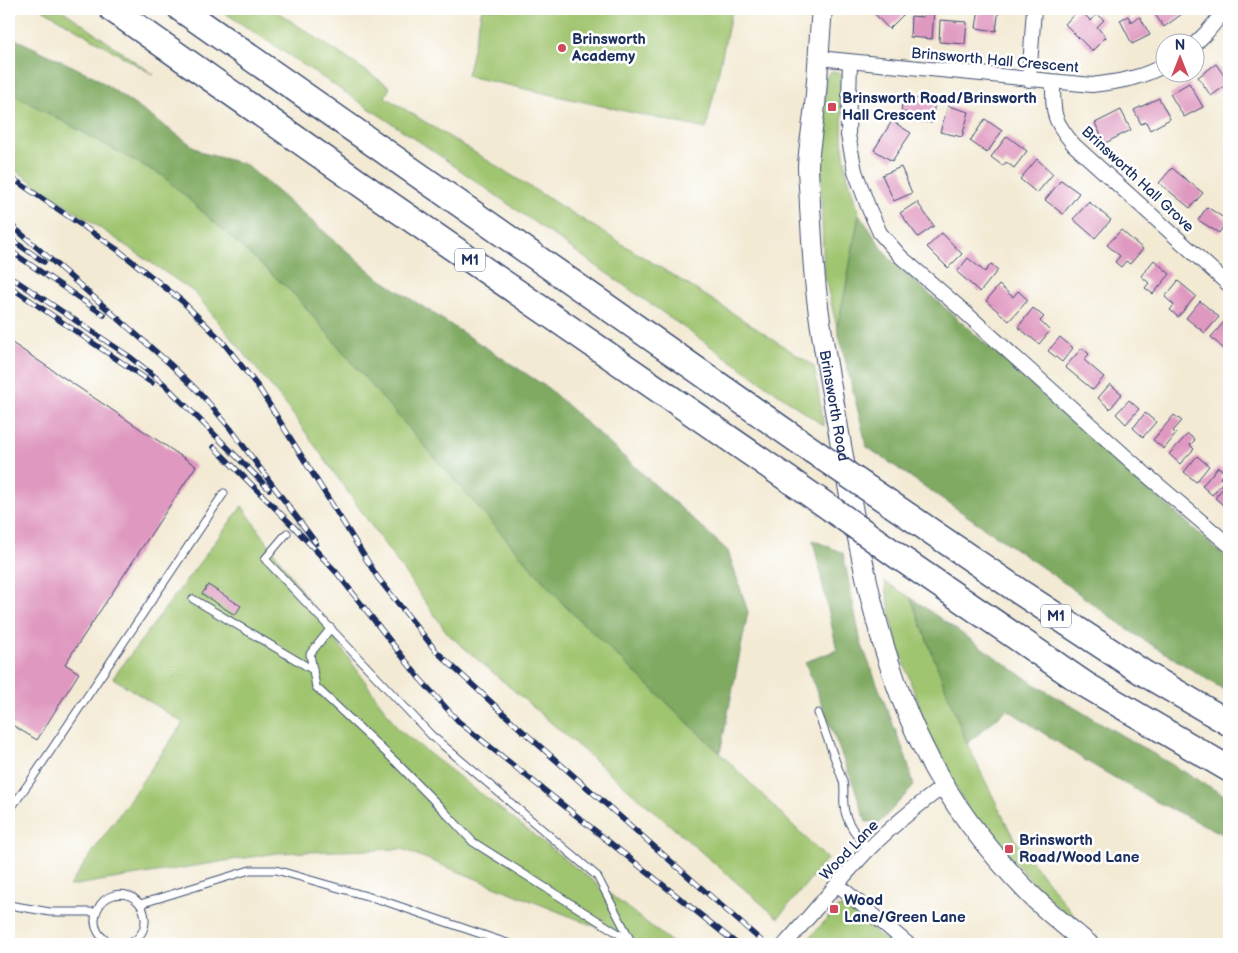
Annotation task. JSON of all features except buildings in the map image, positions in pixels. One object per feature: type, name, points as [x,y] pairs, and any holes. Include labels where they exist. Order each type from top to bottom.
[{"type":"highway","name":"M1","points":[[112,9],[382,199],[899,557],[1086,684],[1229,769]]},
{"type":"highway","name":"M1","points":[[182,9],[813,451],[1020,592],[1142,672],[1229,723]]},
{"type":"main road","name":"Brinsworth Road","points":[[822,9],[815,105],[808,165],[817,297],[863,564],[880,632],[908,715],[923,748],[944,786],[971,826],[1004,866],[1051,914],[1088,944]]},
{"type":"street","points":[[1029,80],[1034,9]]},
{"type":"street","points":[[1206,33],[1226,9]]},
{"type":"street","name":"Brinsworth Hall Crescent","points":[[818,58],[1092,85],[1142,76],[1156,69]]},
{"type":"street","points":[[850,62],[848,135],[855,171],[880,233],[902,257],[1143,472],[1229,545]]},
{"type":"street","name":"Brinsworth Hall Grove","points":[[1053,82],[1053,107],[1056,119],[1062,131],[1074,145],[1229,285]]},
{"type":"street","name":"Wood Lane","points":[[785,944],[869,849],[915,807],[944,786]]},
{"type":"street","points":[[837,884],[908,944]]},
{"type":"lane","points":[[9,810],[224,493]]},
{"type":"lane","points":[[287,533],[265,559],[431,736],[596,876],[633,943]]},
{"type":"lane","points":[[193,599],[313,670]]},
{"type":"lane","points":[[331,628],[310,654],[316,687],[404,770],[473,842],[633,943]]},
{"type":"lane","points":[[818,713],[844,781],[844,805],[847,819],[856,834],[869,849]]},
{"type":"lane","points":[[140,904],[250,870],[276,870],[384,901],[510,944]]},
{"type":"lane","points":[[113,944],[106,941],[98,933],[95,925],[96,912],[104,900],[117,894],[134,898],[144,912],[146,924],[137,939],[131,944]]},
{"type":"lane","points":[[9,905],[50,912],[96,912]]},
{"type":"green space","points":[[42,9],[61,9],[154,75]]},
{"type":"green space","points":[[219,9],[273,9],[390,87],[385,97],[711,299],[814,366],[824,426],[423,144]]},
{"type":"green space","points":[[482,9],[732,10],[706,129],[467,76]]},
{"type":"green space","points":[[9,36],[95,77],[203,153],[245,164],[377,277],[548,388],[728,551],[748,612],[720,753],[567,608],[372,386],[296,296],[163,176],[9,92]]},
{"type":"green space","points":[[832,71],[839,72],[843,77],[842,140],[847,174],[859,214],[837,327],[824,274],[821,195],[823,120],[827,75]]},
{"type":"green space","points":[[9,92],[163,176],[296,296],[372,386],[567,608],[720,753],[827,859],[778,918],[448,634],[287,406],[194,292],[9,166]]},
{"type":"green space","points":[[859,214],[889,258],[1229,560],[1229,693],[1133,633],[1056,577],[867,447],[837,327]]},
{"type":"green space","points":[[242,506],[399,730],[674,944],[639,944],[402,849],[276,853],[69,886],[183,723],[113,678]]},
{"type":"green space","points":[[813,540],[843,553],[861,643],[906,757],[914,786],[880,822],[866,822],[805,662],[837,650]]},
{"type":"green space","points":[[885,582],[911,598],[967,744],[1013,837],[1088,933],[1042,893],[970,813],[932,744],[894,634]]},
{"type":"green space","points":[[911,598],[1034,684],[1229,798],[1229,837],[1155,801],[1086,761],[1007,709],[967,744]]},
{"type":"green space","points":[[845,907],[890,944],[804,944],[837,908]]},
{"type":"railway","points":[[9,176],[118,250],[182,301],[222,341],[259,388],[378,578],[436,651],[517,726],[765,944]]},
{"type":"railway","points":[[9,223],[170,364],[201,394],[230,428],[316,543]]},
{"type":"railway","points":[[9,238],[44,262]]},
{"type":"railway","points":[[9,250],[104,315]]},
{"type":"railway","points":[[9,276],[130,357],[164,384],[269,489]]},
{"type":"railway","points":[[9,286],[152,383]]},
{"type":"railway","points":[[214,447],[337,573],[420,679],[459,722],[737,944]]},
{"type":"place","name":"Brinsworth Academy","points":[[562,48]]},
{"type":"place","name":"Brinsworth Road/Brinsworth Hall Crescent","points":[[832,107]]},
{"type":"place","name":"Brinsworth Road/Wood Lane","points":[[1009,849]]},
{"type":"place","name":"Wood Lane/Green Lane","points":[[834,909]]}]
